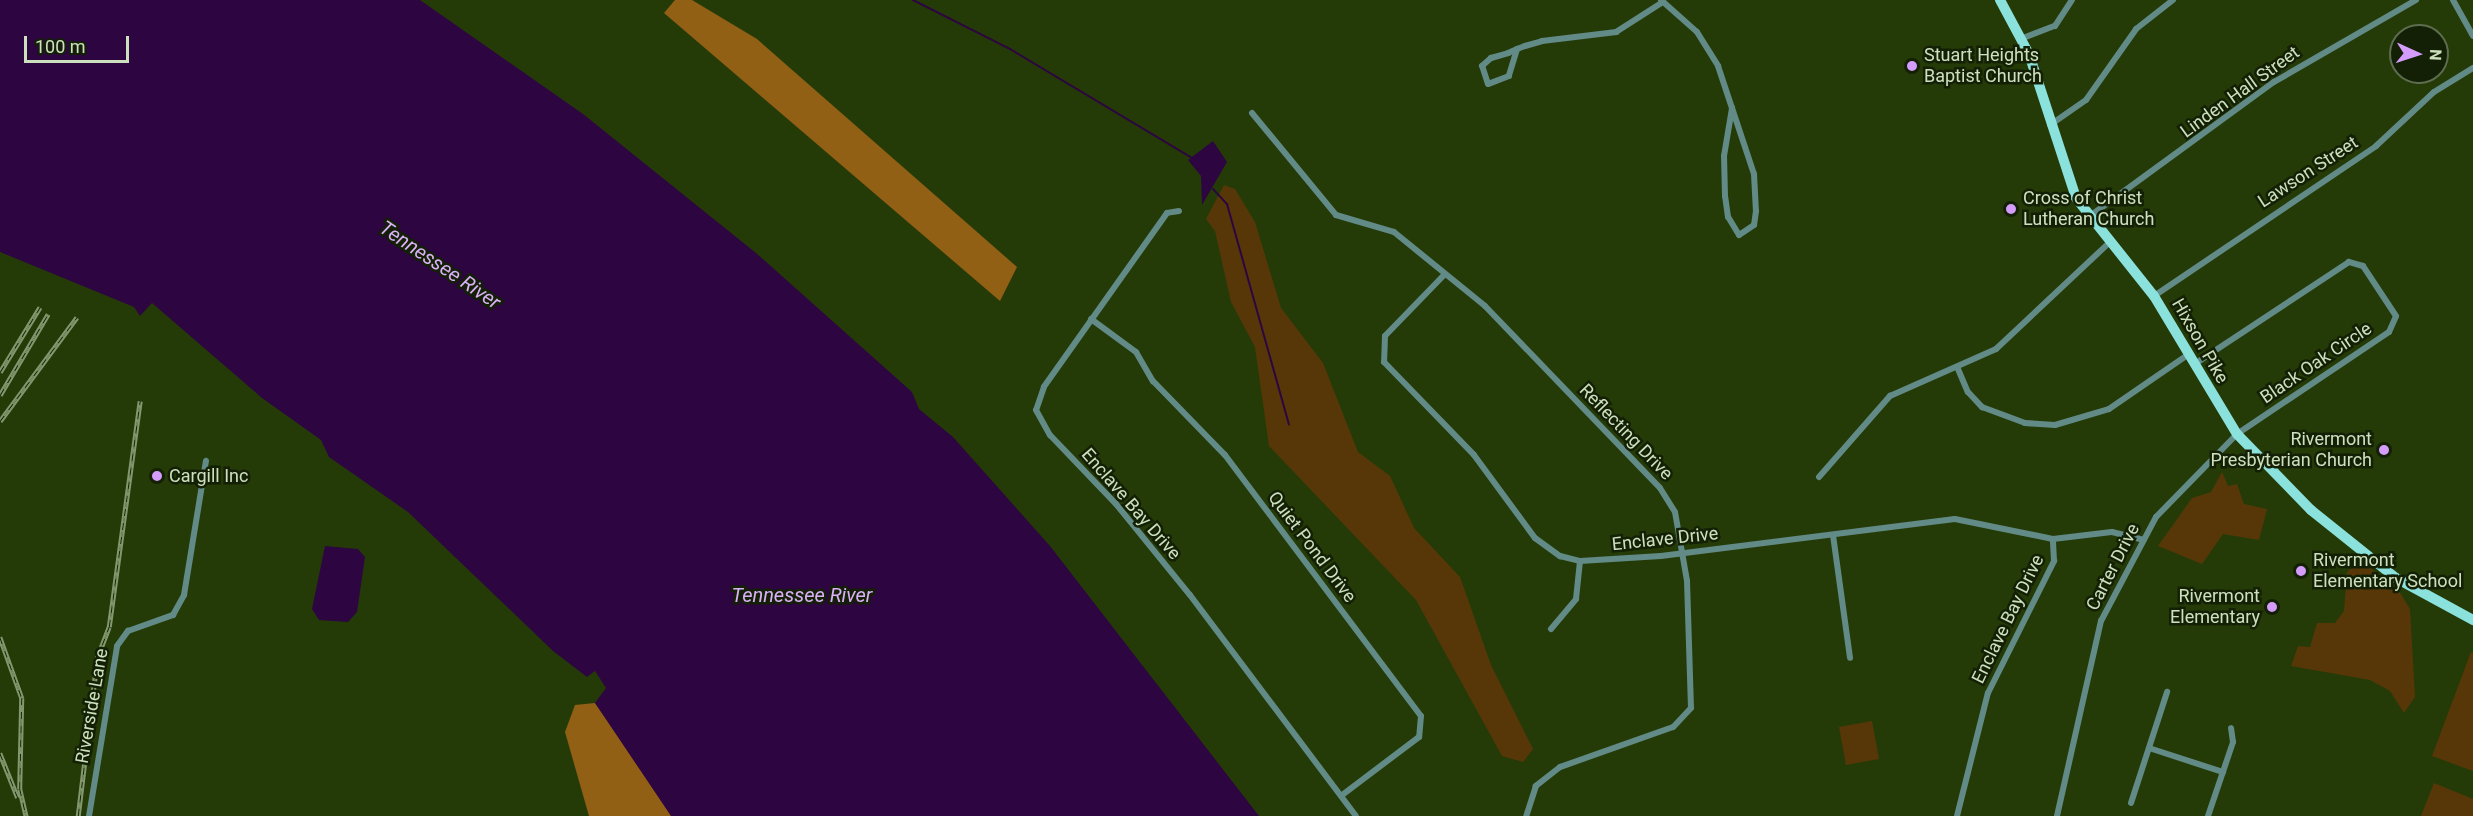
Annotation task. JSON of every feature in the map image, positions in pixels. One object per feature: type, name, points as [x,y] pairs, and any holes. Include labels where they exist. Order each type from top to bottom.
[{"type":"main road","name":"Hixson Pike","points":[[2000,0],[2023,38],[2067,179],[2088,217],[2154,296],[2237,434],[2311,510],[2396,578],[2473,620]]},
{"type":"street","points":[[2023,38],[2055,26],[2072,0]]},
{"type":"street","points":[[2050,126],[2086,100],[2136,29],[2173,0]]},
{"type":"street","name":"Linden Hall Street","points":[[2088,217],[2274,81],[2416,0]]},
{"type":"street","points":[[2452,0],[2473,36]]},
{"type":"street","points":[[1517,49],[1509,76],[1488,84],[1481,73],[1485,61],[1517,49],[1616,32],[1662,1],[1697,32],[1718,66],[1732,108],[1754,174],[1755,225],[1739,235],[1728,217],[1725,196],[1724,156],[1732,108]]},
{"type":"street","name":"Lawson Street","points":[[2154,296],[2289,200],[2376,146],[2434,92],[2473,68]]},
{"type":"street","name":"Reflecting Drive","points":[[1252,113],[1336,214],[1394,232],[1485,306],[1660,488],[1675,512],[1683,553],[1694,690],[1686,716],[1673,727],[1560,767],[1536,786],[1526,816]]},
{"type":"street","name":"Enclave Bay Drive","points":[[1179,210],[1167,213],[1036,400],[1043,426],[1124,513],[1356,816]]},
{"type":"street","points":[[1819,477],[1890,396],[1958,369],[1996,349],[2109,243]]},
{"type":"street","name":"Black Oak Circle","points":[[2192,359],[2349,262],[2363,266],[2394,310],[2397,321],[2389,332],[2237,434]]},
{"type":"street","name":"Enclave Drive","points":[[1445,274],[1385,336],[1384,362],[1494,479],[1535,538],[1560,556],[1580,561],[1683,553],[1955,519],[2053,539],[2112,532],[2143,540]]},
{"type":"street","name":"Quiet Pond Drive","points":[[1091,319],[1136,352],[1153,381],[1225,455],[1420,716],[1419,736],[1342,795]]},
{"type":"street","points":[[1958,369],[1968,392],[1982,407],[2025,423],[2055,424],[2109,409],[2192,359]]},
{"type":"street","name":"Carter Drive","points":[[2057,816],[2101,621],[2143,540],[2176,491],[2237,434]]},
{"type":"street","name":"Riverside Lane","points":[[89,816],[117,646],[128,631],[173,615],[184,595],[206,461]]},
{"type":"street","points":[[1833,535],[1850,658]]},
{"type":"street","name":"Enclave Bay Drive","points":[[1957,816],[1988,693],[2054,561],[2053,539]]},
{"type":"street","points":[[1551,629],[1576,599],[1580,561]]},
{"type":"street","points":[[2131,803],[2167,692]]},
{"type":"street","points":[[2208,816],[2233,742],[2231,728]]},
{"type":"street","points":[[2149,748],[2223,772]]},
{"type":"shaded area","points":[[675,0],[692,0],[757,39],[1017,267],[1000,301],[664,13]]},
{"type":"shaded area","points":[[1224,185],[1235,189],[1255,222],[1281,308],[1323,363],[1358,452],[1390,476],[1414,528],[1460,577],[1491,665],[1533,749],[1523,762],[1502,756],[1416,600],[1269,446],[1255,347],[1231,302],[1215,231],[1206,219]]},
{"type":"shaded area","points":[[2222,472],[2228,486],[2237,484],[2244,504],[2267,509],[2259,540],[2223,534],[2202,564],[2158,546],[2192,498],[2211,492]]},
{"type":"shaded area","points":[[2360,560],[2399,591],[2410,609],[2415,697],[2404,713],[2390,691],[2370,680],[2291,666],[2298,646],[2310,647],[2317,623],[2335,623],[2344,611],[2347,572]]},
{"type":"shaded area","points":[[2471,652],[2473,653],[2473,771],[2432,756]]},
{"type":"shaded area","points":[[595,703],[667,806],[671,816],[589,816],[565,732],[575,705]]},
{"type":"shaded area","points":[[1872,721],[1879,759],[1846,765],[1839,727]]},
{"type":"shaded area","points":[[2434,783],[2473,799],[2473,816],[2421,816]]},
{"type":"water","name":"Tennessee River","points":[[0,0],[420,0],[583,114],[756,253],[912,392],[919,409],[953,437],[1050,546],[1259,816],[671,816],[595,703],[606,688],[595,671],[587,677],[553,651],[408,512],[329,457],[321,440],[262,398],[152,303],[140,316],[134,307],[0,252]]},
{"type":"water","points":[[1213,141],[1227,162],[1202,205],[1201,176],[1188,160]]},
{"type":"water","points":[[325,546],[358,549],[365,557],[357,612],[348,622],[319,620],[312,609]]},
{"type":"waterway","points":[[913,0],[1010,49],[1192,158]]},
{"type":"waterway","points":[[1213,189],[1227,204],[1289,424]]},
{"type":"railway","points":[[0,372],[40,307]]},
{"type":"railway","points":[[0,395],[48,314]]},
{"type":"railway","points":[[0,421],[77,317]]},
{"type":"railway","points":[[78,816],[97,658],[109,627],[140,401]]},
{"type":"railway","points":[[0,637],[22,698],[20,789],[26,816]]},
{"type":"railway","points":[[0,753],[18,798]]},
{"type":"place","name":"Stuart Heights Baptist Church","points":[[1912,66]]},
{"type":"place","name":"Cross of Christ Lutheran Church","points":[[2011,209]]},
{"type":"place","name":"Rivermont Presbyterian Church","points":[[2384,450]]},
{"type":"place","name":"Cargill Inc","points":[[157,476]]},
{"type":"place","name":"Rivermont Elementary School","points":[[2301,571]]},
{"type":"place","name":"Rivermont Elementary","points":[[2272,607]]}]
